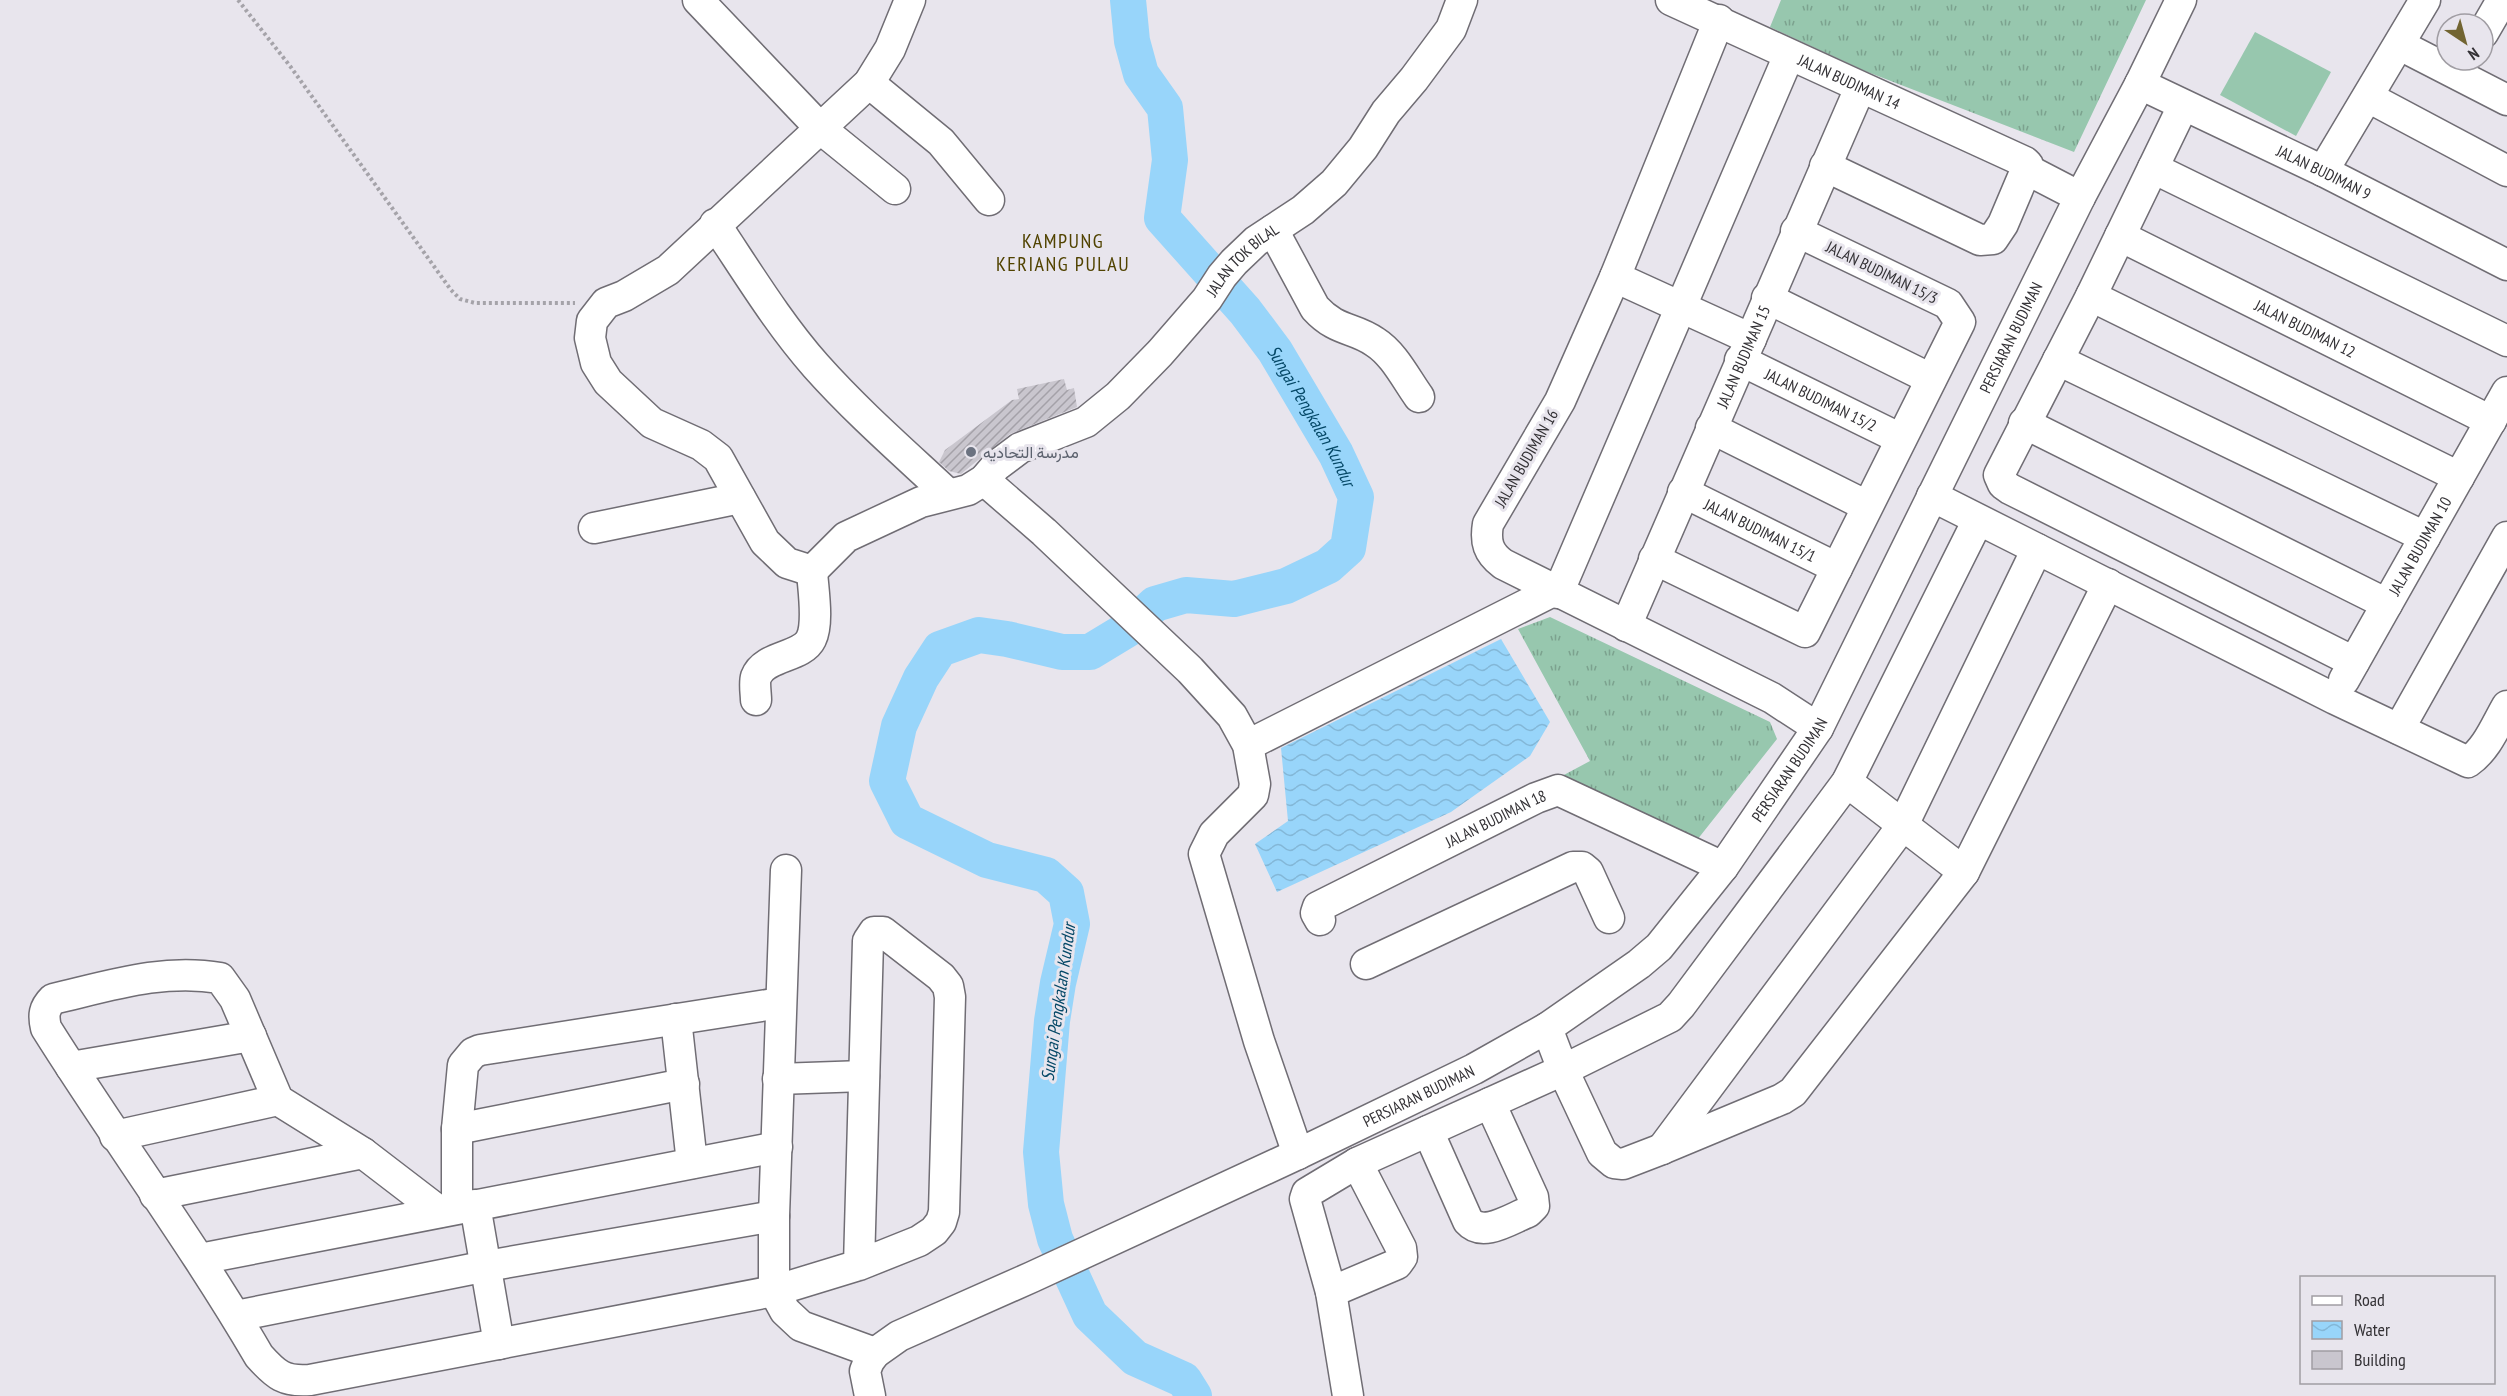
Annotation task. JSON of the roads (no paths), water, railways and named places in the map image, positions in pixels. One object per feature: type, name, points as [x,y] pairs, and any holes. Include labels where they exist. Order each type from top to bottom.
[{"type":"street","points":[[698,0],[821,129],[895,189]]},
{"type":"street","points":[[812,571],[788,563],[765,542],[718,458],[701,445],[652,423],[608,382],[596,363],[590,338],[591,321],[606,303],[624,296],[668,270],[715,224],[870,83],[890,49],[910,0]]},
{"type":"street","name":"JALAN TOK BILAL","points":[[984,480],[996,466],[1020,448],[1086,422],[1118,396],[1151,362],[1256,241],[1303,210],[1334,183],[1363,148],[1386,112],[1414,79],[1451,28],[1462,0]]},
{"type":"street","name":"JALAN BUDIMAN 14","points":[[1671,0],[2025,162],[2028,168],[2080,197]]},
{"type":"street","name":"PERSIARAN BUDIMAN","points":[[875,1353],[899,1336],[1298,1155],[1474,1069],[1547,1028],[1639,964],[1659,947],[1723,867],[1818,728],[2080,197],[2140,84],[2181,0]]},
{"type":"street","points":[[2323,171],[2425,0]]},
{"type":"street","name":"JALAN BUDIMAN 16","points":[[1719,20],[1615,277],[1560,401],[1488,524],[1485,538],[1490,551],[1497,559],[1556,592],[1772,698],[1818,728]]},
{"type":"street","points":[[2400,45],[2507,100]]},
{"type":"street","points":[[1248,746],[1556,592],[1789,55]]},
{"type":"street","points":[[870,83],[941,142],[989,200]]},
{"type":"street","name":"JALAN BUDIMAN 9","points":[[2140,84],[2323,171],[2507,265]]},
{"type":"street","name":"JALAN BUDIMAN 15","points":[[1626,626],[1860,88]]},
{"type":"street","points":[[2368,97],[2507,171]]},
{"type":"street","points":[[2184,106],[2091,296],[1999,475],[2003,484],[2010,489],[2354,662]]},
{"type":"street","points":[[1826,166],[1980,240],[1993,239],[2003,224],[2028,168]]},
{"type":"street","points":[[2153,168],[2507,340]]},
{"type":"street","points":[[715,224],[786,330],[816,366],[865,417],[948,494]]},
{"type":"street","points":[[1273,230],[1315,308],[1342,329],[1375,341],[1387,352],[1419,397]]},
{"type":"street","name":"JALAN BUDIMAN 15/3","points":[[1796,231],[1948,304],[1959,322],[1931,379]]},
{"type":"street","name":"JALAN BUDIMAN 12","points":[[2120,236],[2492,421]]},
{"type":"street","name":"JALAN BUDIMAN 15/2","points":[[1615,277],[1680,308],[1746,350],[1901,439]]},
{"type":"street","points":[[2091,296],[2459,477]]},
{"type":"street","points":[[1654,559],[1805,632],[1931,379],[1767,298]]},
{"type":"street","points":[[2058,360],[2425,537]]},
{"type":"street","name":"JALAN BUDIMAN 10","points":[[2335,699],[2507,392]]},
{"type":"street","points":[[2024,423],[2387,604]]},
{"type":"street","points":[[1711,428],[1868,506]]},
{"type":"street","points":[[756,700],[756,678],[764,667],[789,653],[802,649],[811,640],[815,626],[812,571],[846,537],[910,507],[968,490],[984,480],[1190,670],[1232,716],[1248,746],[1255,784],[1253,795],[1214,834],[1204,854],[1259,1041],[1298,1155]]},
{"type":"street","name":"JALAN BUDIMAN 15/1","points":[[1683,492],[1837,568]]},
{"type":"street","points":[[1932,496],[2335,699],[2468,762],[2484,747],[2507,706]]},
{"type":"street","points":[[594,528],[740,498]]},
{"type":"street","points":[[1347,1396],[1331,1292],[1305,1199],[1312,1188],[1357,1163],[1563,1070],[1670,1017],[1847,782],[1978,520]]},
{"type":"street","points":[[2399,729],[2507,537]]},
{"type":"street","points":[[1662,1149],[1903,825],[2037,549]]},
{"type":"street","points":[[1547,1028],[1563,1070],[1602,1153],[1607,1159],[1623,1164],[1782,1099],[1793,1092],[1964,872],[2108,584]]},
{"type":"street","points":[[1847,782],[1964,872]]},
{"type":"street","name":"JALAN BUDIMAN 18","points":[[1320,921],[1316,913],[1318,906],[1536,798],[1558,790],[1723,867]]},
{"type":"street","points":[[1366,964],[1573,867],[1582,867],[1588,872],[1609,918]]},
{"type":"street","points":[[786,870],[780,1003],[774,1291],[785,1311],[801,1326],[875,1353],[865,1371],[870,1396]]},
{"type":"street","points":[[457,1208],[278,1100],[235,999],[220,978],[196,974],[157,975],[54,999],[45,1007],[46,1028],[115,1136],[200,1259],[259,1356],[271,1370],[283,1378],[294,1381],[310,1380],[774,1291],[859,1265],[919,1241],[934,1231],[941,1222],[944,1212],[951,998],[948,986],[941,977],[883,932],[874,932],[868,941],[859,1265]]},
{"type":"street","points":[[500,1344],[487,1266],[457,1208],[457,1129],[463,1065],[472,1053],[780,1003]]},
{"type":"street","points":[[676,1019],[692,1163]]},
{"type":"street","points":[[71,1067],[251,1036]]},
{"type":"street","points":[[778,1079],[864,1076]]},
{"type":"street","points":[[457,1129],[684,1083]]},
{"type":"street","points":[[115,1136],[278,1100]]},
{"type":"street","points":[[1428,1131],[1468,1221],[1474,1227],[1483,1229],[1528,1212],[1534,1206],[1533,1197],[1490,1103]]},
{"type":"street","points":[[200,1259],[777,1147]]},
{"type":"street","points":[[155,1195],[363,1153]]},
{"type":"street","points":[[1331,1292],[1397,1264],[1402,1257],[1401,1248],[1357,1163]]},
{"type":"street","points":[[236,1316],[487,1266],[774,1216]]},
{"type":"water","points":[[1501,639],[1550,722],[1530,756],[1451,812],[1277,892],[1255,844],[1288,821],[1281,748]]},
{"type":"waterway","name":"Sungai Pengkalan Kundur","points":[[1128,0],[1132,41],[1141,74],[1165,108],[1170,160],[1162,218],[1245,311],[1275,351],[1336,454],[1356,497],[1348,548],[1328,566],[1286,586],[1234,599],[1186,595],[1155,604],[1128,629],[1090,652],[1062,652],[979,635],[940,649],[921,678],[899,726],[887,781],[907,821],[987,860],[1046,875],[1066,893],[1072,924],[1052,1021],[1041,1152],[1046,1204],[1055,1239],[1090,1315],[1135,1358],[1184,1380],[1194,1396]]},
{"type":"place","name":"مدرسة التحاديه","points":[[971,452]]},
{"type":"district","name":"KAMPUNG KERIANG PULAU","points":[[1063,252]]}]
